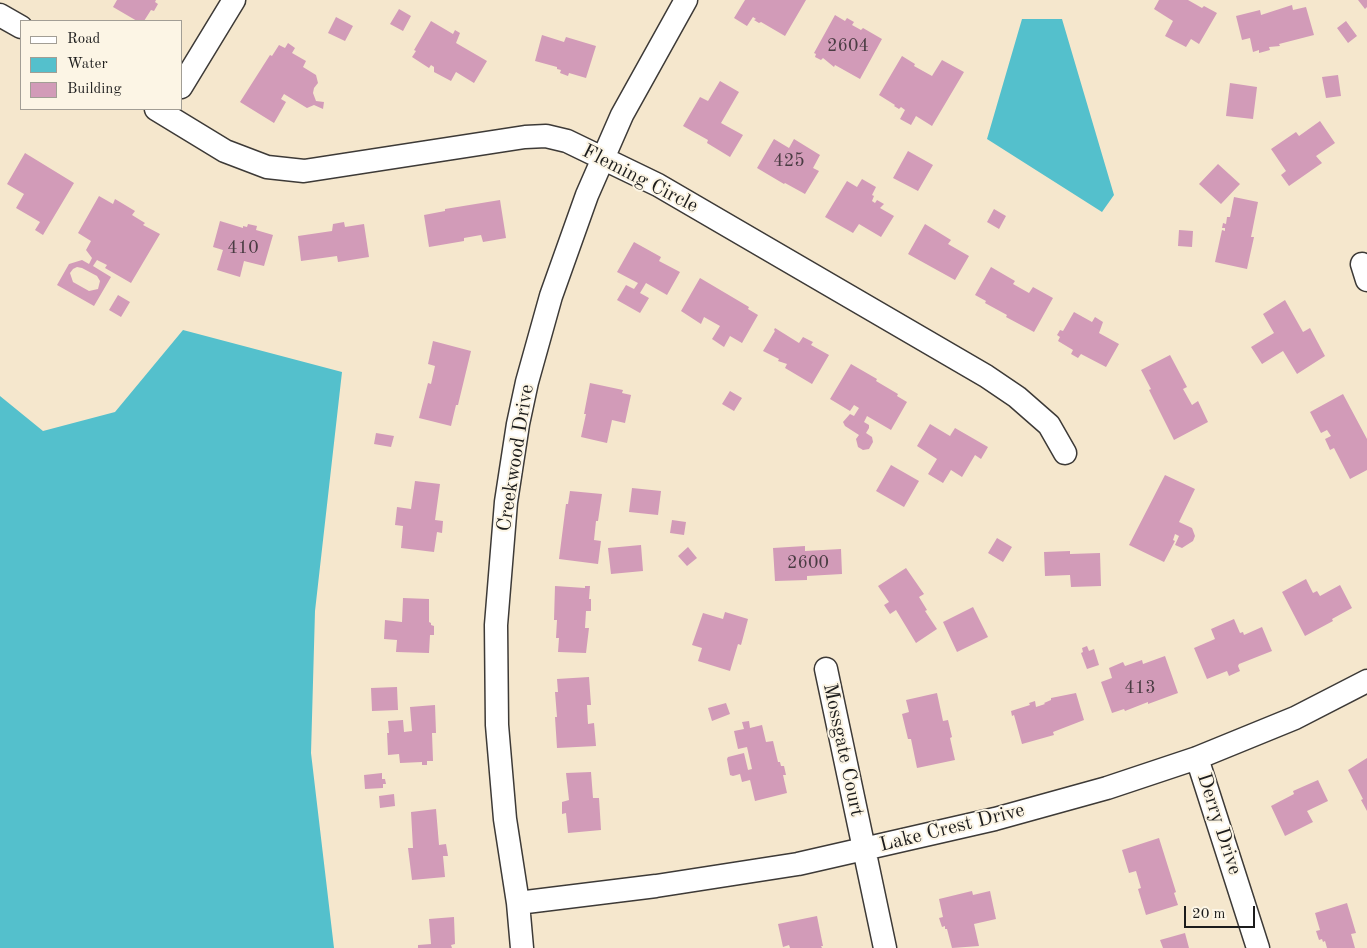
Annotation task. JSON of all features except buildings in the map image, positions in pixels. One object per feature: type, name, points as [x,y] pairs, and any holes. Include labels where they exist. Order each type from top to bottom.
[{"type":"street","points":[[182,85],[234,0]]},
{"type":"street","name":"Creekwood Drive","points":[[522,948],[518,903],[505,819],[497,725],[496,625],[506,502],[518,424],[527,382],[551,296],[587,195],[622,115],[686,0]]},
{"type":"street","points":[[0,15],[20,27]]},
{"type":"street","name":"Fleming Circle","points":[[163,111],[225,151],[267,168],[304,171],[525,137],[546,136],[567,141],[658,186],[986,376],[1017,397],[1049,425],[1065,453]]},
{"type":"street","name":"Mossgate Court","points":[[826,669],[884,948]]},
{"type":"street","name":"Lake Crest Drive","points":[[518,903],[721,877],[798,864],[995,819],[1107,788],[1197,758],[1295,718],[1367,682]]},
{"type":"street","name":"Derry Drive","points":[[1197,758],[1258,948]]},
{"type":"water","points":[[1022,19],[1062,19],[1114,195],[1102,212],[987,139]]},
{"type":"water","points":[[183,330],[342,372],[315,611],[311,753],[334,948],[0,948],[0,396],[43,431],[115,412]]}]
